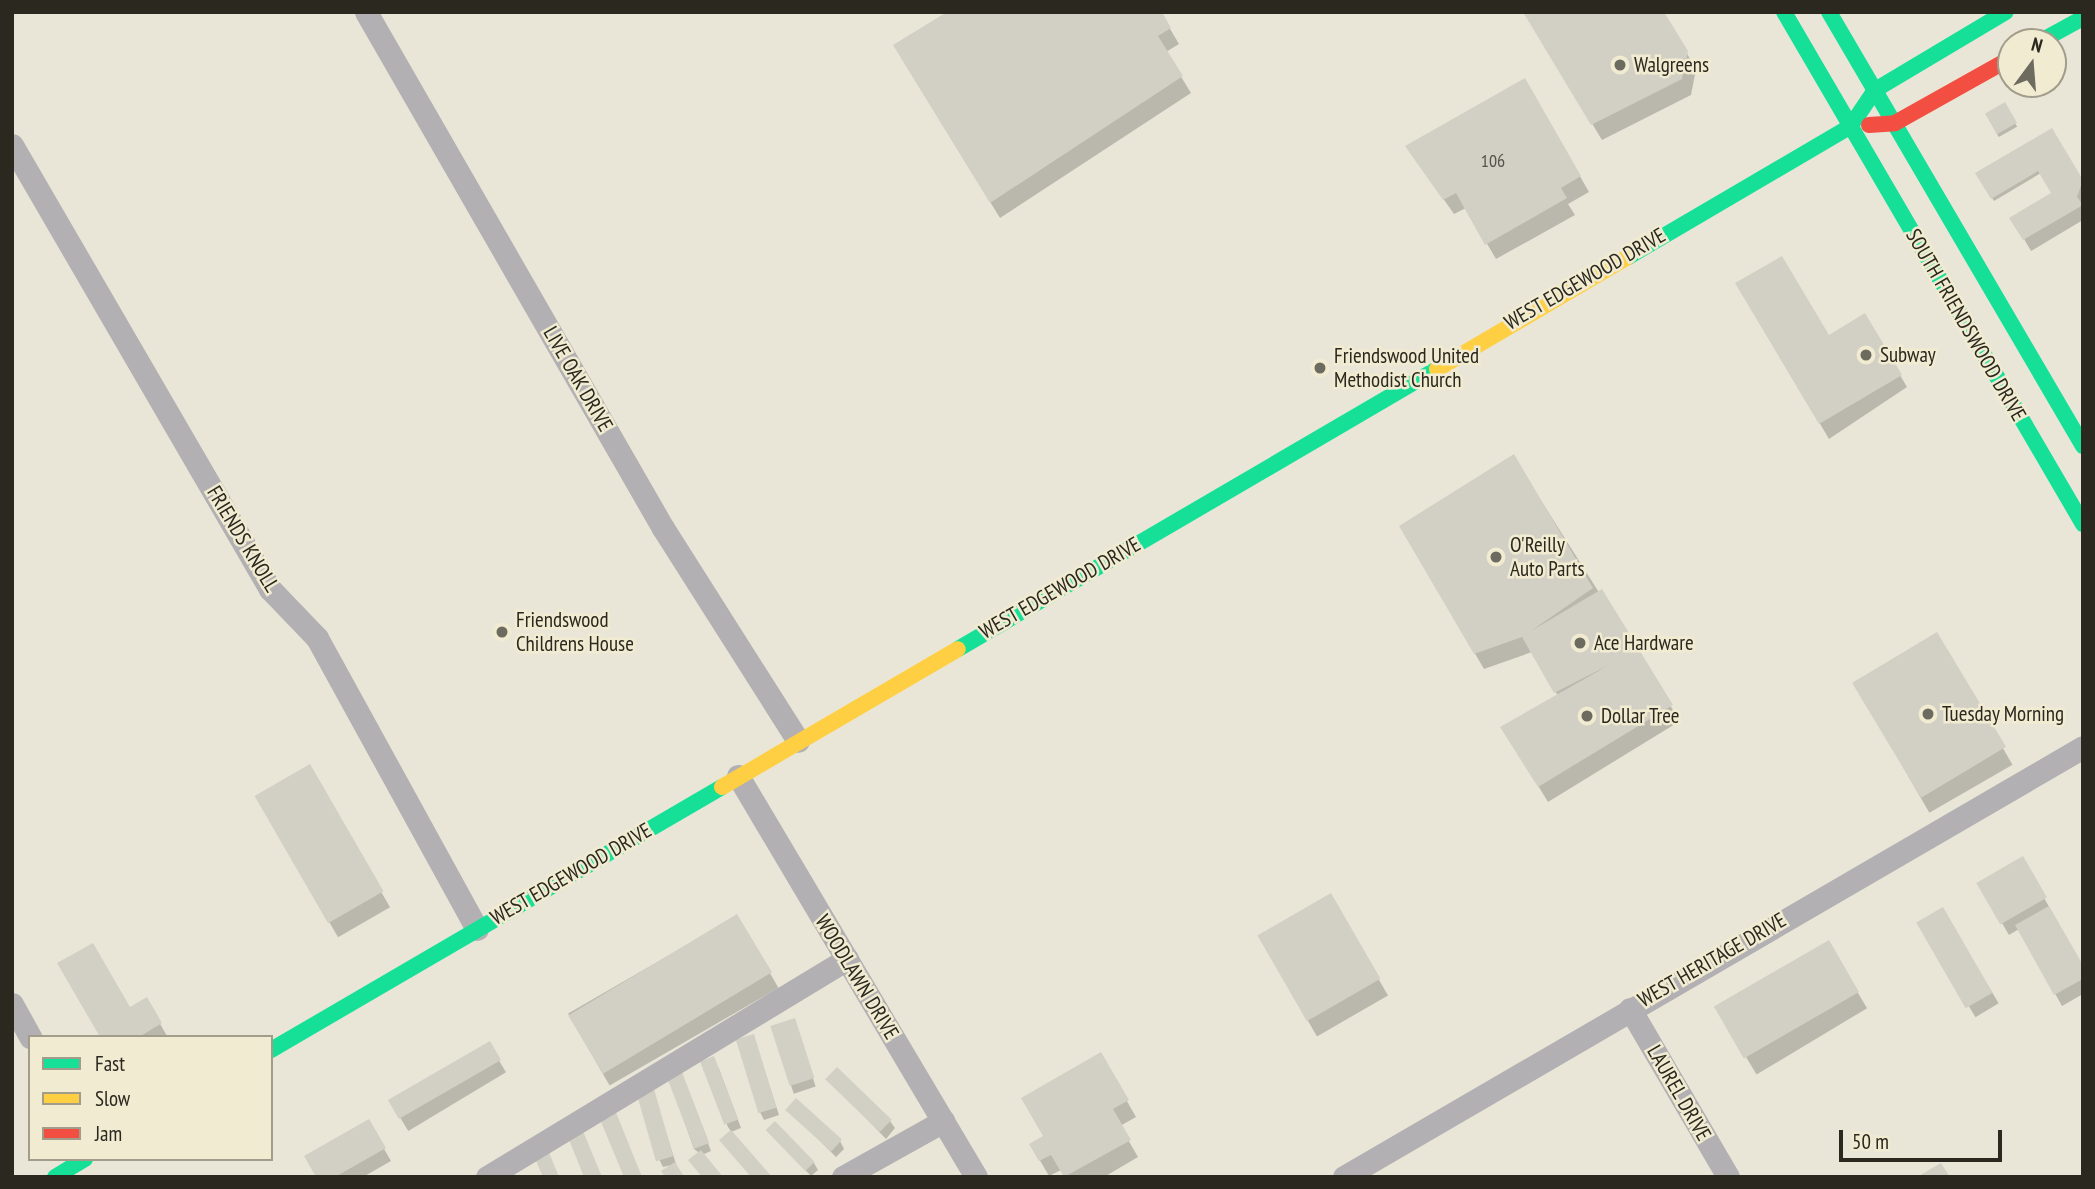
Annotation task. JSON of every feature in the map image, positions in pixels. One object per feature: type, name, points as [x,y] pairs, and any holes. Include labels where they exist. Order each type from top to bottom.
[{"type":"main road","name":"SOUTH FRIENDSWOOD DRIVE","points":[[1784,12],[2083,524]]},
{"type":"main road","name":"SOUTH FRIENDSWOOD DRIVE","points":[[1829,12],[2083,446]]},
{"type":"main road","points":[[1850,127],[1875,90],[2006,12]]},
{"type":"main road","points":[[2065,28],[2083,18]]},
{"type":"main road","points":[[1850,127],[1895,123],[1997,66]]},
{"type":"main road","name":"WEST EDGEWOOD DRIVE","points":[[273,1049],[1850,127]]},
{"type":"main road","points":[[55,1177],[82,1161]]},
{"type":"street","name":"LIVE OAK DRIVE","points":[[366,12],[663,528],[799,741]]},
{"type":"street","name":"FRIENDS KNOLL","points":[[12,145],[270,589],[317,638],[477,929]]},
{"type":"street","name":"WEST HERITAGE DRIVE","points":[[1344,1177],[2083,747]]},
{"type":"street","name":"WOODLAWN DRIVE","points":[[738,776],[976,1177]]},
{"type":"street","points":[[487,1177],[847,959]]},
{"type":"street","points":[[12,1004],[29,1035]]},
{"type":"street","name":"LAUREL DRIVE","points":[[1630,1009],[1728,1177]]},
{"type":"street","points":[[843,1177],[943,1121]]},
{"type":"building","points":[[947,12],[1162,12],[1171,28],[1158,36],[1183,76],[990,203],[893,45]]},
{"type":"building","name":"Walgreens","points":[[1523,12],[1664,12],[1688,51],[1682,79],[1591,125]]},
{"type":"building","points":[[1525,78],[1581,176],[1561,188],[1567,198],[1485,245],[1456,193],[1443,200],[1405,146]]},
{"type":"building","points":[[2005,102],[2017,123],[1997,134],[1985,114]]},
{"type":"building","points":[[2052,128],[2083,180],[2077,197],[2083,205],[2023,240],[2009,218],[2051,193],[2038,171],[1991,199],[1975,173]]},
{"type":"building","points":[[1782,256],[1829,335],[1865,313],[1902,375],[1819,424],[1735,283]]},
{"type":"building","points":[[1514,454],[1593,588],[1531,631],[1602,589],[1673,705],[1538,787],[1500,727],[1609,665],[1554,693],[1522,637],[1474,654],[1399,526]]},
{"type":"building","name":"Tuesday Morning","points":[[1937,632],[2006,747],[1921,798],[1852,683]]},
{"type":"building","points":[[310,764],[384,891],[328,923],[255,796]]},
{"type":"building","points":[[2023,856],[2047,898],[2000,925],[1976,883]]},
{"type":"building","points":[[1331,893],[1380,979],[1307,1021],[1257,936]]},
{"type":"building","points":[[2049,906],[2083,965],[2083,979],[2054,995],[2015,925]]},
{"type":"building","points":[[1943,907],[1992,993],[1966,1008],[1916,922]]},
{"type":"building","points":[[737,914],[772,972],[603,1074],[568,1015]]},
{"type":"building","points":[[1829,940],[1859,992],[1744,1058],[1714,1006]]},
{"type":"building","points":[[93,943],[130,1007],[147,997],[162,1023],[142,1035],[99,1035],[57,963]]},
{"type":"building","points":[[795,1018],[814,1078],[790,1086],[770,1026]]},
{"type":"building","points":[[754,1034],[777,1108],[758,1113],[736,1040]]},
{"type":"building","points":[[490,1041],[501,1060],[399,1119],[388,1100]]},
{"type":"building","points":[[1101,1052],[1129,1100],[1113,1109],[1131,1140],[1064,1177],[1051,1155],[1039,1161],[1029,1144],[1043,1136],[1021,1098]]},
{"type":"building","points":[[714,1056],[738,1119],[724,1125],[700,1061]]},
{"type":"building","points":[[837,1067],[892,1120],[880,1132],[825,1079]]},
{"type":"building","points":[[682,1072],[709,1143],[694,1149],[667,1078]]},
{"type":"building","points":[[654,1089],[673,1156],[656,1161],[637,1094]]},
{"type":"building","points":[[796,1098],[842,1139],[831,1151],[785,1110]]},
{"type":"building","points":[[615,1110],[642,1177],[624,1177],[599,1117]]},
{"type":"building","points":[[369,1119],[386,1148],[335,1177],[316,1177],[304,1156]]},
{"type":"building","points":[[775,1121],[815,1162],[805,1171],[766,1130]]},
{"type":"building","points":[[731,1130],[772,1177],[751,1177],[719,1140]]},
{"type":"building","points":[[583,1131],[602,1177],[584,1177],[568,1137]]},
{"type":"building","points":[[548,1150],[559,1177],[543,1177],[534,1156]]},
{"type":"building","points":[[701,1150],[723,1177],[702,1177],[688,1160]]},
{"type":"building","points":[[675,1162],[684,1177],[665,1177],[661,1171]]},
{"type":"building","points":[[1941,1163],[1950,1177],[1917,1177]]},
{"type":"traffic: fast","points":[[1784,12],[2083,524]]},
{"type":"traffic: fast","points":[[1829,12],[2083,446]]},
{"type":"traffic: fast","points":[[1628,257],[1850,127],[1875,90],[2006,12]]},
{"type":"traffic: fast","points":[[2065,28],[2083,18]]},
{"type":"traffic: fast","points":[[958,649],[1437,369]]},
{"type":"traffic: fast","points":[[273,1049],[722,787]]},
{"type":"traffic: fast","points":[[55,1177],[82,1161]]},
{"type":"traffic: slow","points":[[1437,369],[1628,257]]},
{"type":"traffic: slow","points":[[722,787],[958,649]]},
{"type":"traffic: jam","points":[[1869,125],[1895,123],[1997,66]]},
{"type":"place","name":"Walgreens","points":[[1620,65]]},
{"type":"place","name":"Subway","points":[[1866,355]]},
{"type":"place","name":"Friendswood United Methodist Church","points":[[1320,368]]},
{"type":"place","name":"O'Reilly Auto Parts","points":[[1496,557]]},
{"type":"place","name":"Friendswood Childrens House","points":[[502,632]]},
{"type":"place","name":"Ace Hardware","points":[[1580,643]]},
{"type":"place","name":"Tuesday Morning","points":[[1928,714]]},
{"type":"place","name":"Dollar Tree","points":[[1587,716]]}]
